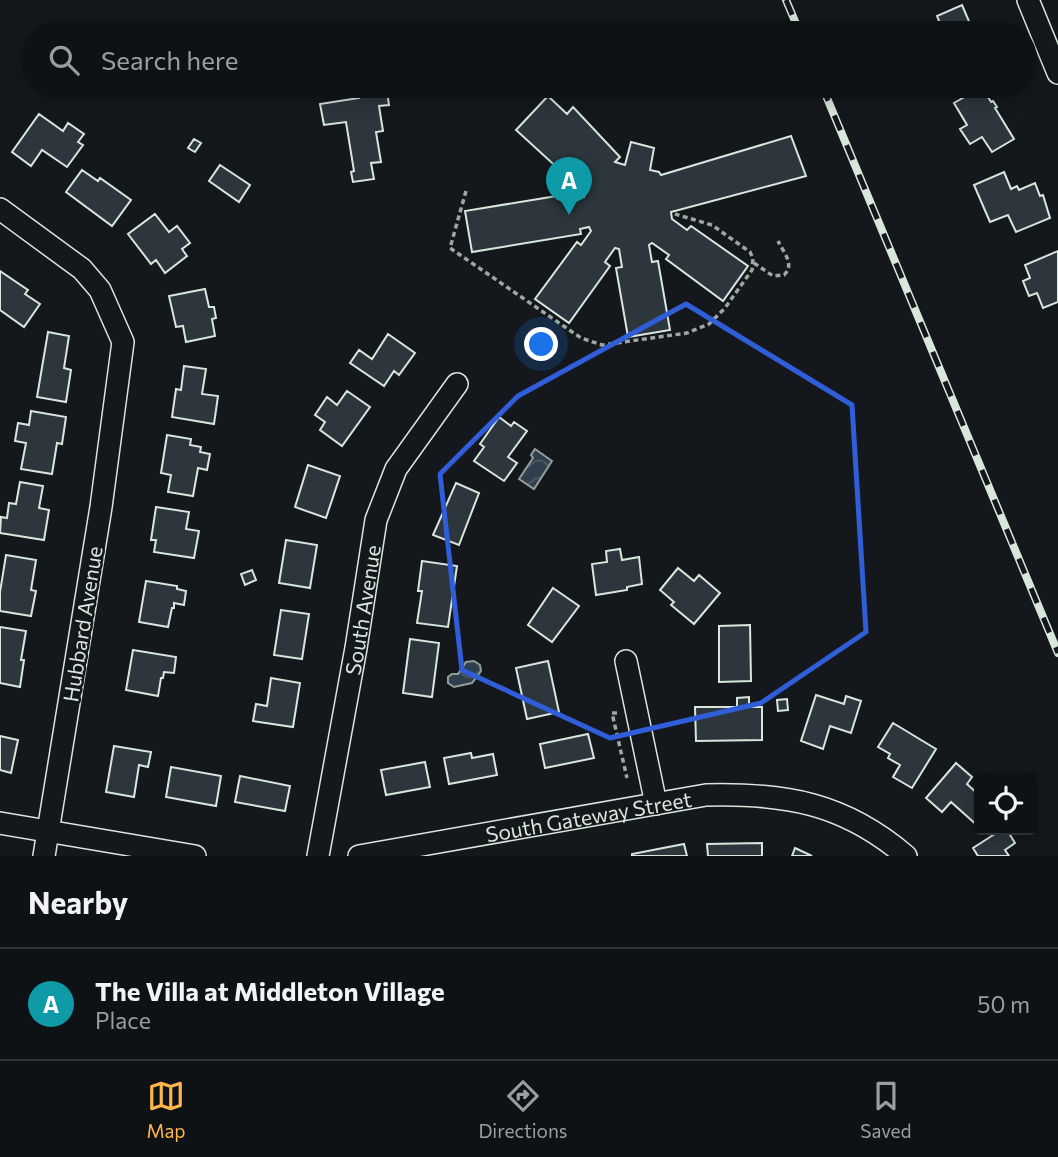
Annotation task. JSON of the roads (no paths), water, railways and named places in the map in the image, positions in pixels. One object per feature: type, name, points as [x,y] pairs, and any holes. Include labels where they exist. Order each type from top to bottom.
[{"type":"street","points":[[1028,0],[1037,21]]},
{"type":"street","points":[[1037,21],[1057,68]]},
{"type":"street","name":"Hubbard Avenue","points":[[0,209],[65,255],[100,290],[123,342],[101,507],[44,856]]},
{"type":"street","name":"South Avenue","points":[[318,856],[376,520],[396,469],[457,384]]},
{"type":"street","points":[[626,661],[656,804]]},
{"type":"street","name":"South Gateway Street","points":[[359,856],[706,795],[750,794],[783,797],[818,806],[871,830],[906,856]]},
{"type":"street","points":[[0,823],[195,856]]},
{"type":"water","points":[[535,449],[552,461],[534,489],[519,479],[533,458],[531,455]]},
{"type":"water","points":[[474,661],[480,665],[481,671],[472,683],[454,687],[448,683],[448,677],[458,674],[466,662]]},
{"type":"railway","points":[[786,0],[795,21]]},
{"type":"railway","points":[[827,98],[1058,653]]},
{"type":"place","name":"The Villa at Middleton Village","points":[[569,215]]}]
